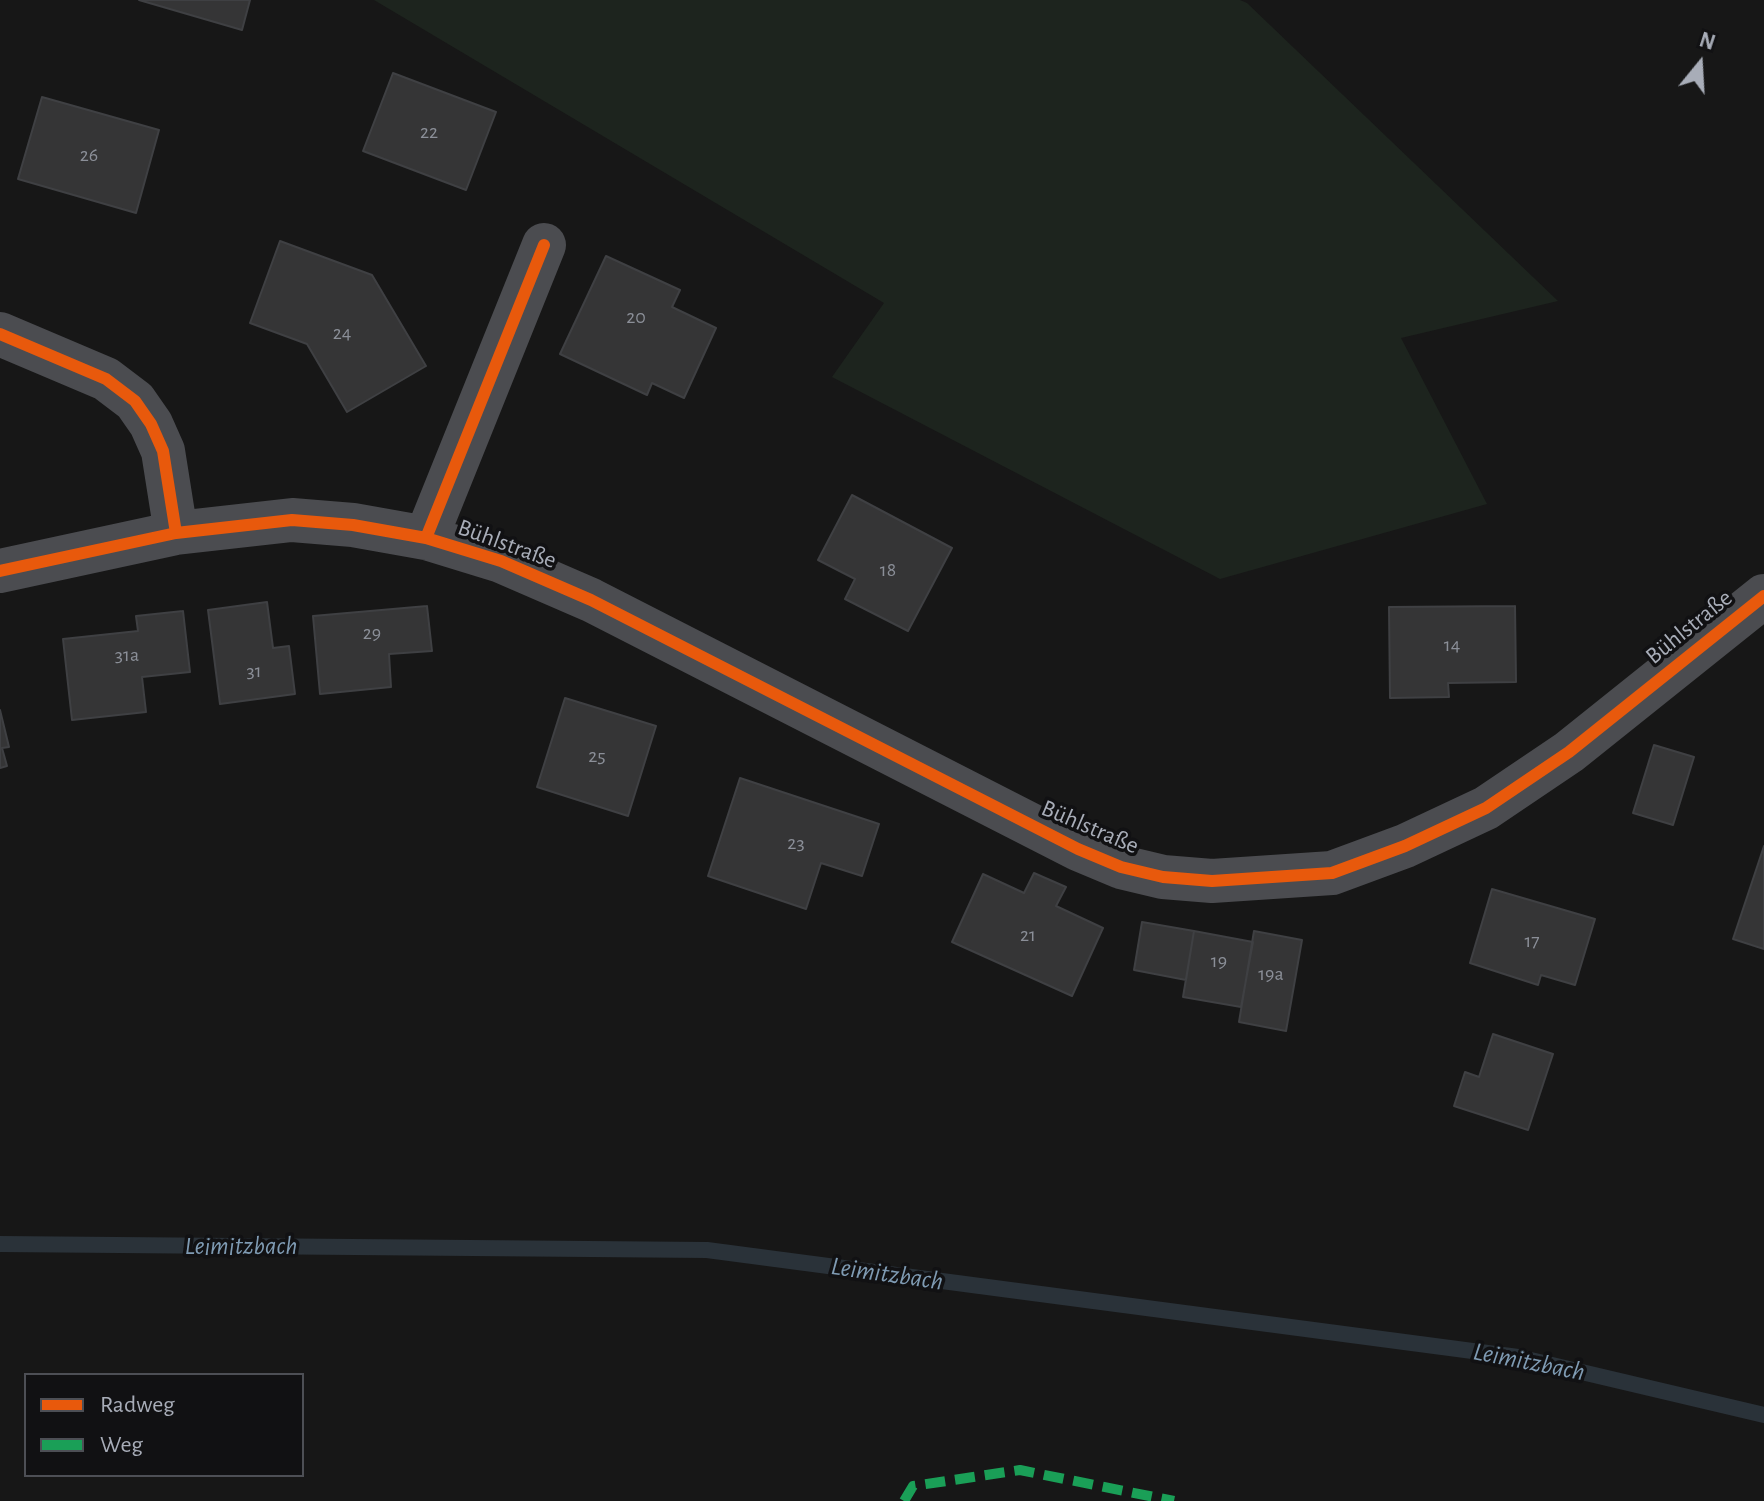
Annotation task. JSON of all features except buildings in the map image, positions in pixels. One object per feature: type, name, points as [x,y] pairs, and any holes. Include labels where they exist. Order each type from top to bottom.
[{"type":"street","name":"Bühlstraße","points":[[426,538],[544,245]]},
{"type":"street","points":[[0,334],[106,379],[135,401],[151,424],[163,451],[176,533]]},
{"type":"street","name":"Bühlstraße","points":[[0,571],[176,533],[292,520],[353,525],[426,538],[501,561],[591,600],[1078,849],[1121,867],[1163,877],[1212,881],[1332,873],[1405,846],[1486,808],[1569,752],[1764,596]]},
{"type":"shaded area","points":[[374,0],[1240,0],[1247,3],[1558,301],[1401,338],[1487,504],[1220,579],[832,377],[884,303]]},
{"type":"waterway","name":"Leimitzbach","points":[[0,1244],[707,1250],[1518,1357],[1764,1415]]},
{"type":"marked path","points":[[904,1501],[913,1486],[1020,1470],[1174,1501]]},
{"type":"cycle path","points":[[426,538],[544,245]]},
{"type":"cycle path","points":[[0,334],[106,379],[135,401],[151,424],[163,451],[176,533]]},
{"type":"cycle path","points":[[0,571],[176,533],[292,520],[353,525],[426,538],[501,561],[591,600],[1078,849],[1121,867],[1163,877],[1212,881],[1332,873],[1405,846],[1486,808],[1569,752],[1764,596]]}]
